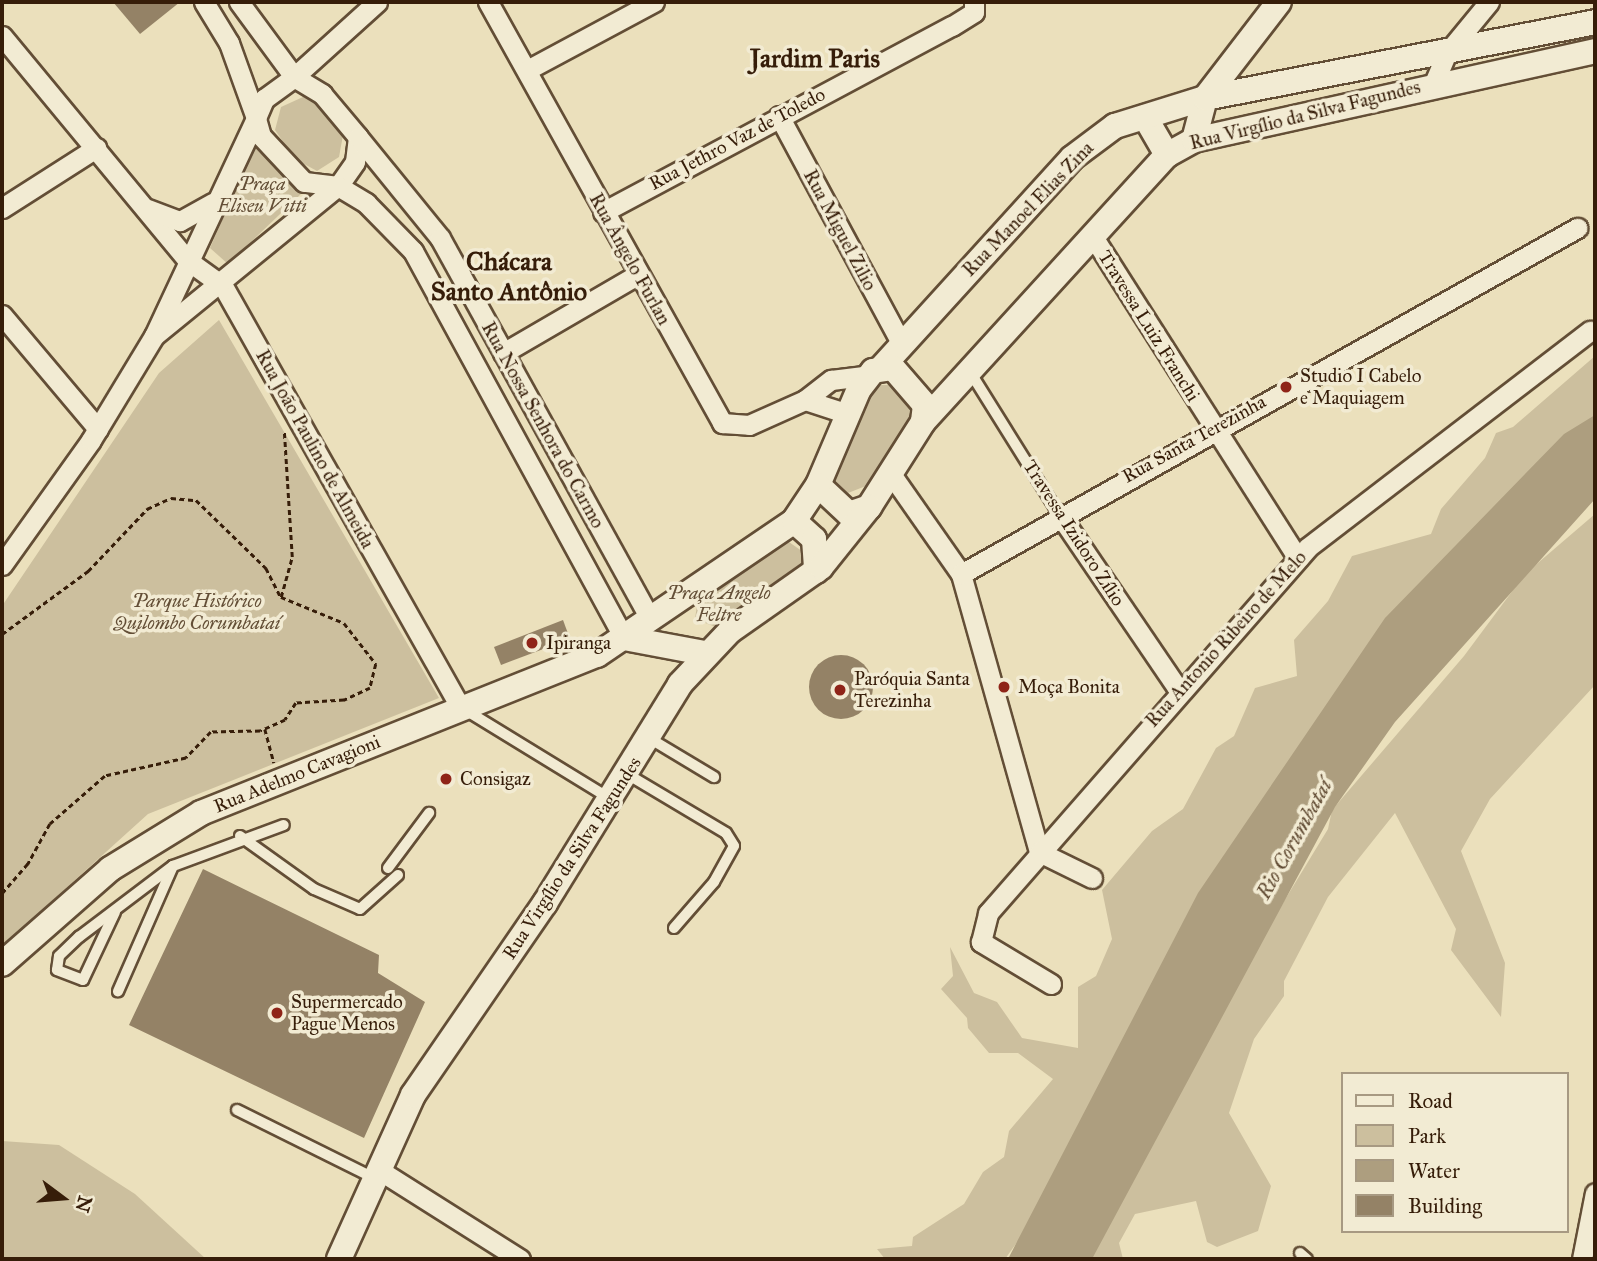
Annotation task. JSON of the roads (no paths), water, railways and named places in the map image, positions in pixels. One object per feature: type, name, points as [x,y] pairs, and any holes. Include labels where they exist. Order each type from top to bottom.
[{"type":"street","points":[[204,2],[229,43],[261,136],[293,174],[338,186]]},
{"type":"street","points":[[154,336],[223,286],[338,186],[355,162],[358,137],[322,94],[294,77],[239,2]]},
{"type":"street","points":[[3,559],[98,429],[154,336],[213,203],[264,99],[294,77],[377,2]]},
{"type":"street","name":"Rua Ângelo Furlan","points":[[488,2],[637,275],[722,423],[749,425],[805,400]]},
{"type":"street","points":[[527,70],[654,2]]},
{"type":"street","name":"Rua Jethro Vaz de Toledo","points":[[603,212],[952,26],[974,12],[974,2]]},
{"type":"street","points":[[1194,140],[1205,98],[1279,2]]},
{"type":"street","points":[[1434,83],[1447,53],[1489,2]]},
{"type":"street","name":"Rua Virgílio da Silva Fagundes","points":[[1205,98],[1447,53],[1595,22]]},
{"type":"street","name":"Rua João Paulino de Almeida","points":[[2,36],[187,260],[223,286],[460,707]]},
{"type":"street","name":"Rua Virgílio da Silva Fagundes","points":[[339,1259],[412,1096],[611,799],[704,653],[816,571],[869,507],[923,422],[972,375],[1092,235],[1167,155],[1194,140],[1434,83],[1595,51]]},
{"type":"street","name":"Rua Manoel Elias Zina","points":[[794,521],[818,485],[848,414],[876,371],[1072,158],[1115,126],[1205,98]]},
{"type":"street","name":"Rua Miguel Zilio","points":[[779,116],[901,344]]},
{"type":"street","points":[[1145,117],[1167,155]]},
{"type":"street","name":"Rua Nossa Senhora do Carmo","points":[[358,137],[440,238],[648,615]]},
{"type":"street","points":[[2,208],[96,148]]},
{"type":"street","name":"Rua Nossa Senhora do Carmo","points":[[338,186],[385,216],[413,251],[624,638]]},
{"type":"street","points":[[146,209],[180,221],[213,203]]},
{"type":"street","name":"Rua Santa Terezinha","points":[[961,574],[1059,514],[1577,228]]},
{"type":"street","name":"Travessa Luiz Franchi","points":[[1092,235],[1298,558]]},
{"type":"street","points":[[503,353],[637,275]]},
{"type":"street","points":[[2,315],[98,429]]},
{"type":"street","name":"Rua Antonio Ribeiro de Melo","points":[[1051,984],[981,942],[988,913],[1178,689],[1298,558],[1590,331]]},
{"type":"street","points":[[805,400],[831,380],[876,371],[905,376],[925,405],[923,422]]},
{"type":"street","points":[[805,400],[848,414]]},
{"type":"street","points":[[891,474],[961,574],[1039,852],[1091,878]]},
{"type":"street","points":[[818,485],[849,514],[869,507]]},
{"type":"street","name":"Travessa Izidoro Zílio","points":[[1059,514],[1178,689]]},
{"type":"street","points":[[794,521],[814,539],[816,571]]},
{"type":"street","name":"Rua Adelmo Cavagioni","points":[[2,964],[110,869],[201,813],[460,707],[597,655],[624,638],[648,615],[794,521]]},
{"type":"street","points":[[624,638],[704,653]]},
{"type":"street","points":[[377,1174],[520,1259]]},
{"type":"street","points":[[1582,1259],[1594,1200]]},
{"type":"lane","name":"Travessa Izidoro Zílio","points":[[972,375],[1059,514]]},
{"type":"lane","points":[[460,707],[611,799]]},
{"type":"lane","points":[[649,738],[714,777]]},
{"type":"lane","points":[[626,773],[726,833],[734,846],[715,882],[674,928]]},
{"type":"lane","points":[[388,868],[429,813]]},
{"type":"lane","points":[[116,912],[83,980],[57,970],[59,956],[173,866],[240,836],[284,825]]},
{"type":"lane","points":[[240,836],[314,889],[360,909],[398,875]]},
{"type":"lane","points":[[118,991],[173,866]]},
{"type":"lane","points":[[237,1110],[377,1174]]},
{"type":"water","name":"Rio Corumbataí","points":[[1595,415],[1595,499],[1395,722],[1335,807],[1092,1259],[1008,1259],[1198,893],[1385,618],[1564,434]]},
{"type":"place","name":"Studio I Cabelo e Maquiagem","points":[[1286,387]]},
{"type":"place","name":"Ipiranga","points":[[532,643]]},
{"type":"place","name":"Moça Bonita","points":[[1004,687]]},
{"type":"place","name":"Paróquia Santa Terezinha","points":[[840,690]]},
{"type":"place","name":"Consigaz","points":[[446,779]]},
{"type":"place","name":"Supermercado Pague Menos","points":[[277,1013]]},
{"type":"district","name":"Jardim Paris","points":[[815,59]]},
{"type":"district","name":"Chácara Santo Antônio","points":[[509,277]]},
{"type":"park label","name":"Praça Eliseu Vitti","points":[[262,195]]},
{"type":"park label","name":"Praça Angelo Feltre","points":[[719,604]]},
{"type":"park label","name":"Parque Histórico Quilombo Corumbataí","points":[[197,612]]}]
